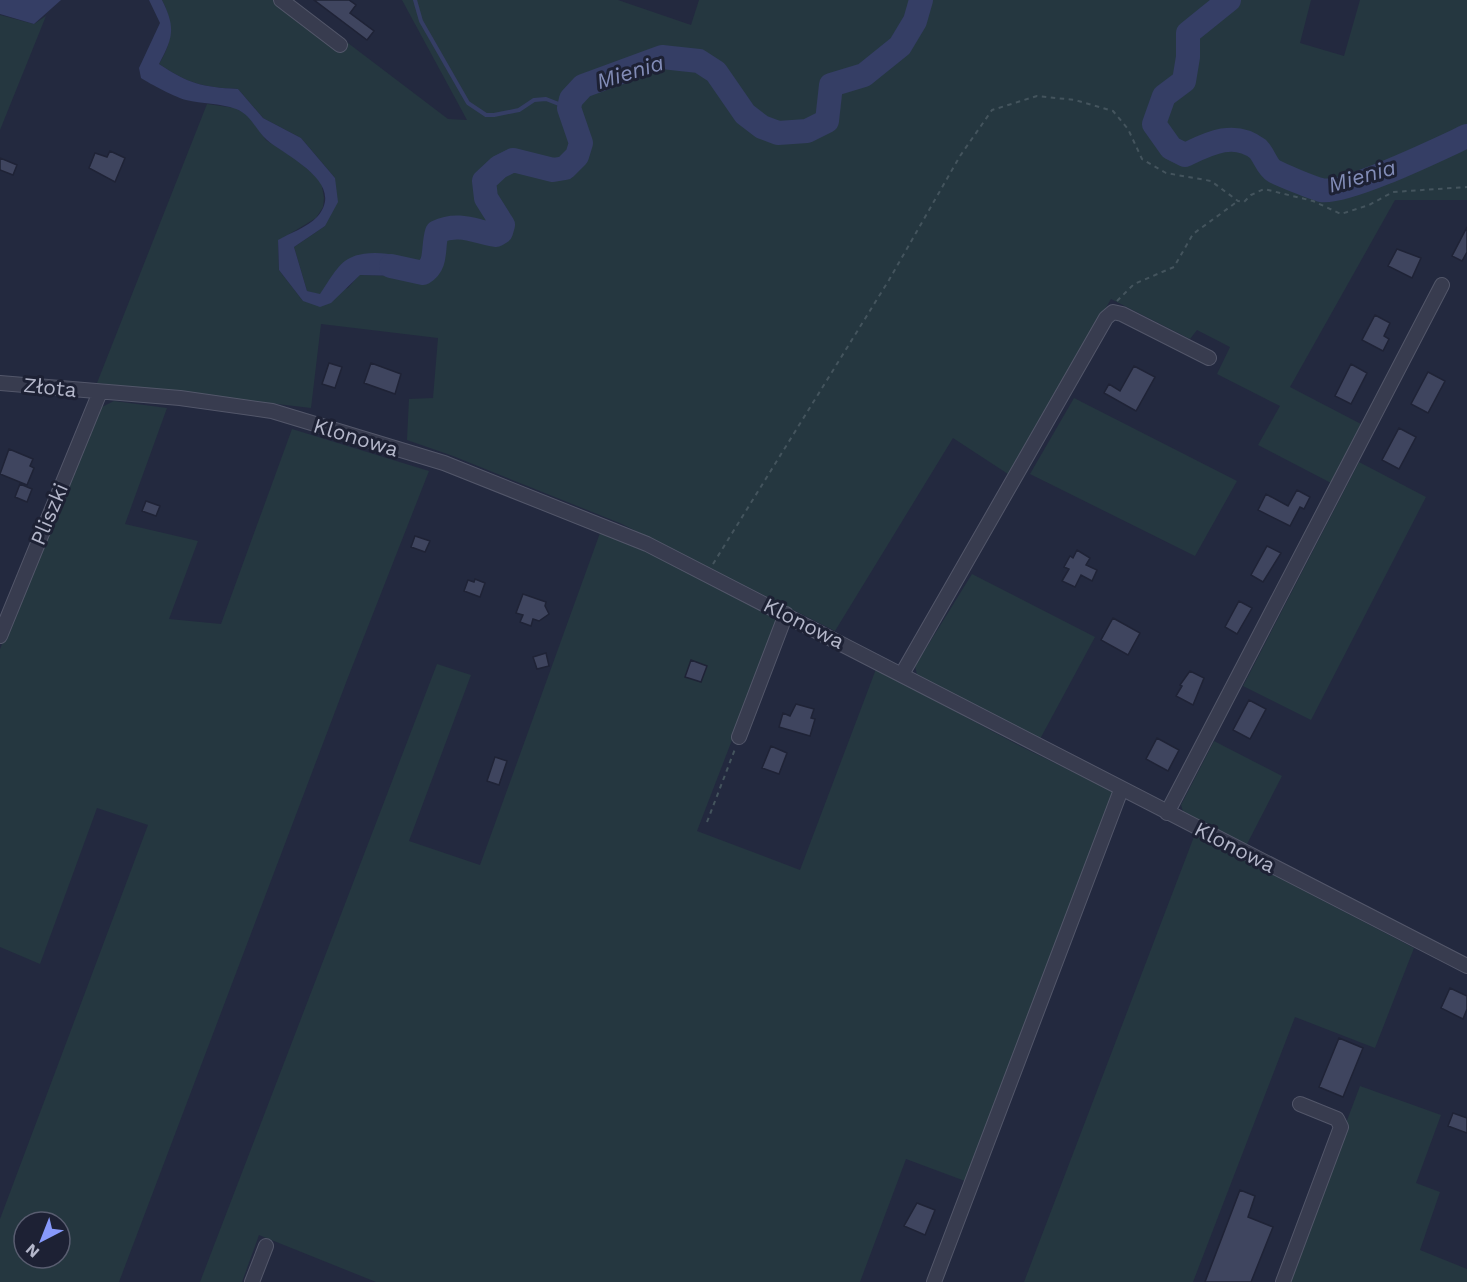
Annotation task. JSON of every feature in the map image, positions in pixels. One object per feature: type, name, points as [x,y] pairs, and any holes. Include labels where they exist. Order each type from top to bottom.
[{"type":"street","points":[[281,0],[340,45]]},
{"type":"street","points":[[1167,813],[1442,285]]},
{"type":"street","points":[[902,674],[1106,318],[1113,312],[1122,314],[1209,358]]},
{"type":"street","name":"Złota","points":[[0,383],[100,392]]},
{"type":"street","name":"Klonowa","points":[[100,392],[180,398],[283,415],[444,463],[647,544],[1467,966]]},
{"type":"street","name":"Pliszki","points":[[0,636],[100,392]]},
{"type":"street","points":[[739,737],[786,614]]},
{"type":"street","points":[[934,1282],[1121,789]]},
{"type":"street","points":[[1283,1282],[1341,1127],[1337,1119],[1300,1104]]},
{"type":"street","points":[[252,1282],[266,1246]]},
{"type":"path","points":[[707,574],[889,280],[960,156],[992,110],[1037,96],[1075,100],[1113,111],[1128,129],[1142,159],[1166,173],[1211,181],[1238,201],[1244,202],[1251,195],[1264,189],[1313,201],[1341,214],[1369,205],[1393,192],[1467,188]]},
{"type":"path","points":[[1113,312],[1118,296],[1134,284],[1174,267],[1193,234],[1238,201]]},
{"type":"path","points":[[707,822],[739,737]]},
{"type":"shaded area","points":[[162,0],[274,0],[335,50],[344,40],[448,119],[467,120],[402,0],[618,0],[691,25],[699,0],[1311,0],[1300,43],[1344,56],[1360,0],[1467,0],[1467,200],[1395,200],[1290,387],[1361,424],[1331,483],[1258,445],[1280,406],[1217,374],[1230,347],[1197,330],[1190,339],[1111,299],[1008,474],[953,438],[835,631],[622,524],[453,456],[407,440],[409,399],[433,398],[438,338],[321,324],[311,408],[97,383],[207,104],[235,108],[248,115],[266,140],[296,159],[321,181],[323,207],[316,218],[278,241],[279,270],[303,301],[348,288],[359,275],[401,276],[423,280],[416,262],[337,271],[320,295],[307,291],[294,247],[325,226],[335,178],[301,138],[263,118],[238,89],[196,83],[159,64],[167,48],[170,32],[169,17]]},
{"type":"shaded area","points":[[0,15],[34,24],[46,16],[0,130]]},
{"type":"shaded area","points":[[1074,398],[1237,481],[1195,556],[1030,474]]},
{"type":"shaded area","points":[[114,401],[167,408],[125,524],[198,541],[169,619],[221,624],[292,429],[429,471],[347,680],[119,1282],[0,1282],[0,1219],[148,825],[97,808],[40,964],[0,947],[0,649],[102,407]]},
{"type":"shaded area","points":[[1359,462],[1426,497],[1311,720],[1243,686]]},
{"type":"shaded area","points":[[600,533],[651,551],[779,618],[697,831],[800,870],[876,669],[1020,746],[1114,792],[965,1181],[906,1159],[860,1282],[376,1282],[259,1235],[242,1282],[200,1282],[437,664],[471,675],[409,841],[480,865]]},
{"type":"shaded area","points":[[972,574],[1095,637],[1040,739],[917,675],[915,666]]},
{"type":"shaded area","points":[[1214,741],[1282,776],[1246,846],[1183,811],[1181,805]]},
{"type":"shaded area","points":[[1195,834],[1414,948],[1375,1048],[1295,1017],[1193,1282],[1024,1282]]},
{"type":"shaded area","points":[[1360,1086],[1441,1115],[1416,1183],[1440,1192],[1420,1250],[1467,1269],[1467,1282],[1286,1282]]},
{"type":"water","points":[[0,0],[61,0],[34,24],[0,14]]},
{"type":"water","points":[[149,0],[162,0],[171,26],[170,40],[159,64],[196,83],[238,89],[263,118],[301,138],[335,178],[338,202],[325,226],[294,247],[307,291],[320,294],[345,261],[367,253],[387,254],[415,262],[422,266],[424,280],[401,276],[360,275],[331,303],[320,307],[303,301],[279,270],[278,240],[304,227],[317,217],[324,205],[325,193],[320,182],[300,163],[267,140],[250,119],[236,109],[182,99],[141,78],[139,68],[160,23]]},
{"type":"building","points":[[314,0],[349,0],[356,5],[350,13],[374,31],[367,40]]},
{"type":"building","points":[[110,151],[125,158],[115,182],[89,168],[95,153],[107,157]]},
{"type":"building","points":[[0,158],[17,165],[13,175],[0,170]]},
{"type":"building","points":[[1467,227],[1467,252],[1462,261],[1452,256]]},
{"type":"building","points":[[1397,249],[1421,258],[1412,278],[1388,266]]},
{"type":"building","points":[[1375,315],[1390,323],[1384,336],[1389,339],[1383,351],[1362,340]]},
{"type":"building","points":[[329,363],[342,367],[335,388],[322,384]]},
{"type":"building","points":[[371,363],[401,374],[395,394],[364,383]]},
{"type":"building","points":[[1351,364],[1367,373],[1351,404],[1335,396]]},
{"type":"building","points":[[1134,366],[1155,377],[1136,411],[1104,393],[1109,384],[1120,391]]},
{"type":"building","points":[[1428,372],[1445,381],[1428,413],[1411,404]]},
{"type":"building","points":[[1399,428],[1416,437],[1399,469],[1382,460]]},
{"type":"building","points":[[9,449],[33,459],[30,466],[34,468],[27,485],[0,474]]},
{"type":"building","points":[[20,484],[32,489],[27,502],[15,497]]},
{"type":"building","points":[[1297,490],[1310,497],[1304,509],[1300,507],[1290,526],[1258,510],[1266,494],[1288,506]]},
{"type":"building","points":[[146,501],[160,506],[156,516],[142,511]]},
{"type":"building","points":[[415,536],[430,541],[425,552],[411,547]]},
{"type":"building","points":[[1267,546],[1281,553],[1263,582],[1251,575]]},
{"type":"building","points":[[1077,550],[1090,558],[1086,565],[1097,570],[1092,581],[1081,575],[1075,587],[1062,581],[1069,569],[1064,567],[1070,556],[1073,558]]},
{"type":"building","points":[[475,579],[485,583],[480,597],[464,591],[468,580],[474,582]]},
{"type":"building","points":[[523,594],[546,602],[545,606],[549,614],[539,621],[533,619],[531,626],[520,622],[523,615],[516,613]]},
{"type":"building","points":[[1239,601],[1252,608],[1237,634],[1225,627]]},
{"type":"building","points":[[1113,618],[1140,633],[1128,655],[1101,640]]},
{"type":"building","points":[[546,653],[549,666],[537,669],[533,657]]},
{"type":"building","points":[[691,660],[707,666],[701,682],[685,677]]},
{"type":"building","points":[[1190,671],[1204,678],[1193,705],[1176,696],[1182,686],[1180,685]]},
{"type":"building","points":[[1249,700],[1266,709],[1250,739],[1233,730]]},
{"type":"building","points":[[796,704],[814,709],[811,718],[815,719],[810,736],[779,727],[783,713],[790,716]]},
{"type":"building","points":[[1157,738],[1179,750],[1168,771],[1146,759]]},
{"type":"building","points":[[771,746],[787,753],[779,774],[762,768]]},
{"type":"building","points":[[495,757],[507,761],[499,785],[487,781]]},
{"type":"building","points":[[1450,988],[1467,996],[1467,1009],[1463,1019],[1441,1008]]},
{"type":"building","points":[[1339,1038],[1363,1048],[1343,1097],[1319,1087]]},
{"type":"building","points":[[1453,1113],[1467,1118],[1467,1133],[1448,1126]]},
{"type":"building","points":[[1240,1190],[1255,1196],[1248,1217],[1273,1227],[1251,1282],[1205,1282]]},
{"type":"building","points":[[917,1203],[935,1210],[925,1235],[904,1226]]},
{"type":"waterway","points":[[415,0],[421,21],[468,103],[486,115],[519,110],[534,100],[546,99],[569,108]]},
{"type":"waterway","name":"Mienia","points":[[391,266],[423,273],[433,260],[437,232],[445,229],[466,228],[496,235],[501,232],[503,225],[486,198],[484,181],[499,167],[513,160],[553,170],[565,168],[577,156],[581,143],[569,108],[571,99],[583,86],[662,57],[699,61],[716,72],[745,114],[762,127],[778,133],[807,131],[827,121],[831,85],[864,75],[900,46],[915,21],[921,0]]},
{"type":"waterway","name":"Mienia","points":[[1229,0],[1188,33],[1188,57],[1184,81],[1164,96],[1154,124],[1171,148],[1185,155],[1212,143],[1240,140],[1258,149],[1274,171],[1317,189],[1333,190],[1371,178],[1467,136]]}]
